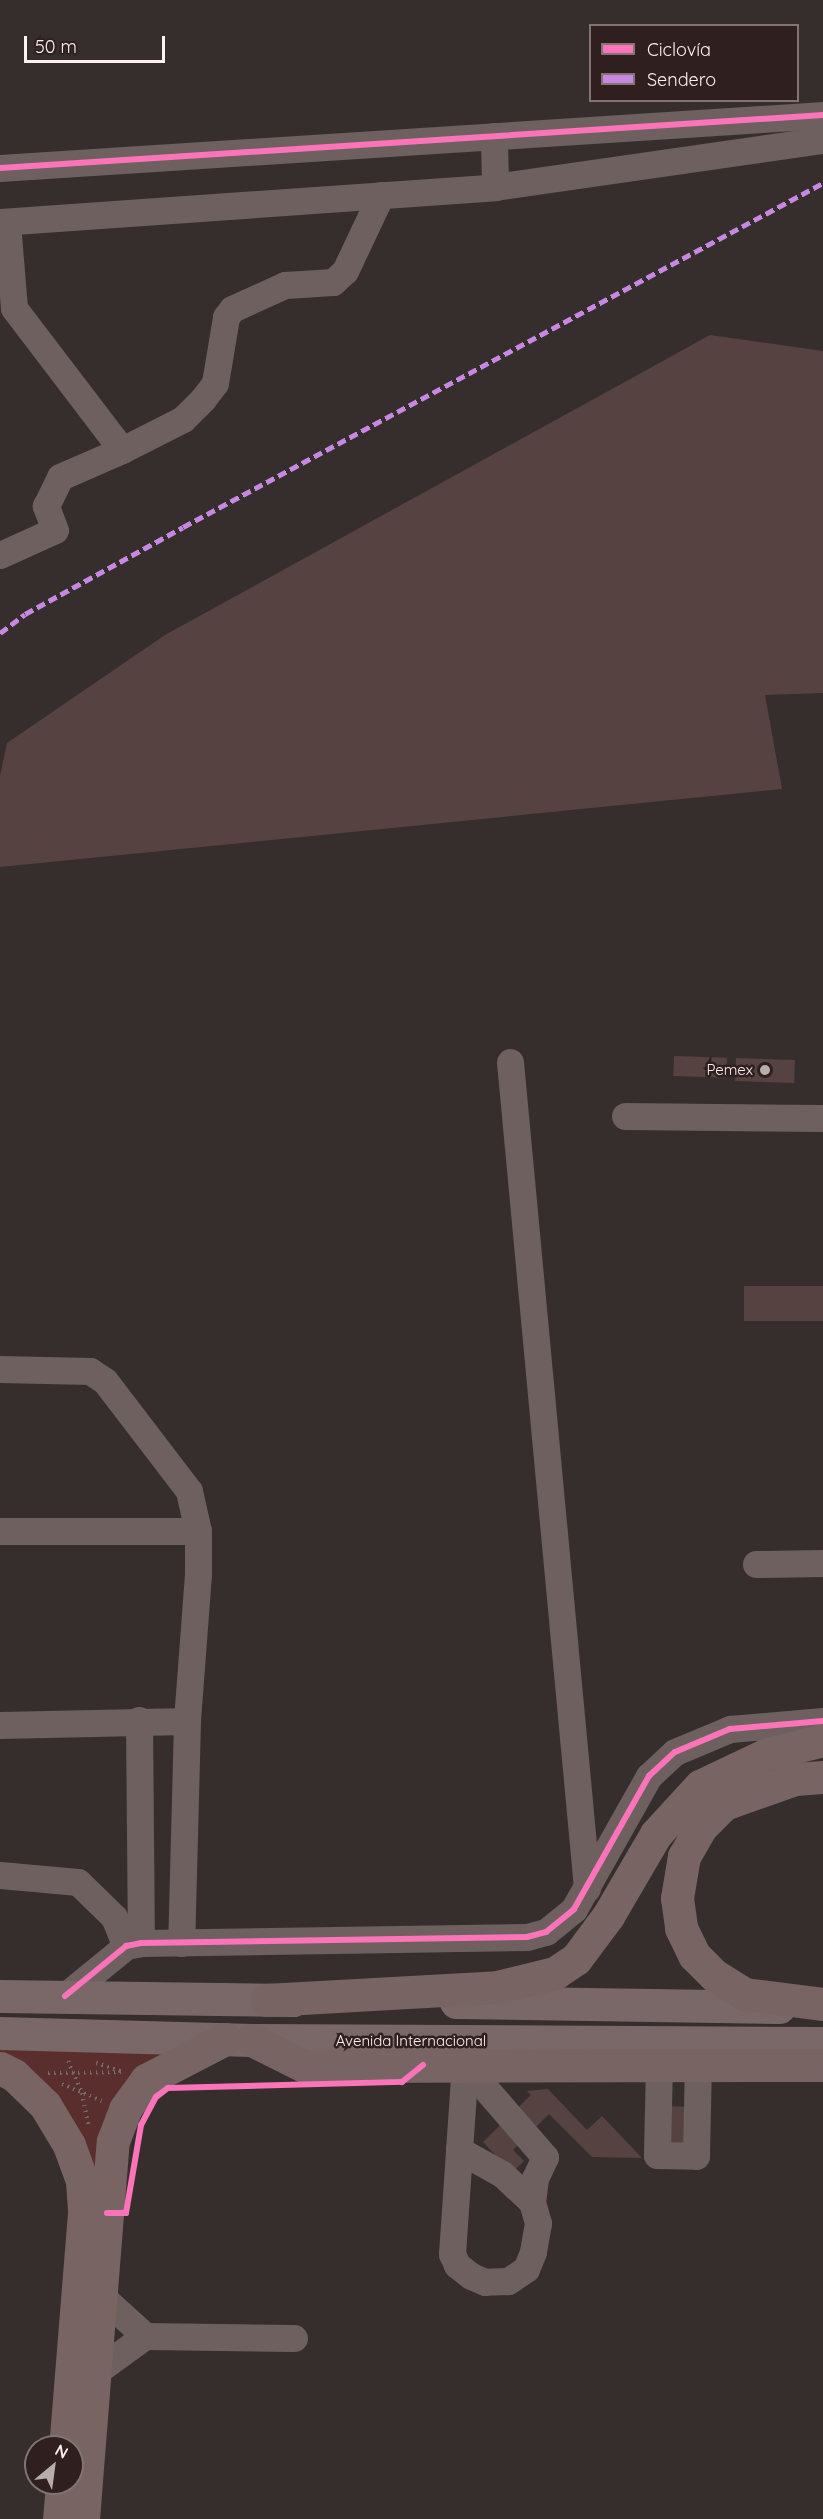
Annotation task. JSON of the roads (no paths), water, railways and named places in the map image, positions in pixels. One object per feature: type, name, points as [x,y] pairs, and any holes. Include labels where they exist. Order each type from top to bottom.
[{"type":"highway","points":[[266,2000],[497,1987],[555,1973],[576,1959],[608,1916],[656,1834],[692,1793],[736,1766],[823,1740]]},
{"type":"highway","points":[[823,1777],[795,1779],[724,1804],[701,1827],[684,1856],[677,1898],[685,1937],[694,1955],[714,1975],[744,1994],[823,2006]]},
{"type":"highway","points":[[82,2519],[112,2141],[125,2109],[146,2080],[238,2040],[304,2066],[698,2064],[823,2066]]},
{"type":"highway","points":[[0,2068],[14,2075],[45,2105],[69,2145],[82,2181],[84,2213],[66,2435]]},
{"type":"highway","points":[[59,2519],[61,2495]]},
{"type":"main road","points":[[0,1996],[823,2006]]},
{"type":"main road","name":"Avenida Internacional","points":[[0,2033],[238,2040],[823,2043]]},
{"type":"street","points":[[0,168],[823,115]]},
{"type":"street","points":[[494,136],[495,187]]},
{"type":"street","points":[[122,450],[14,308],[3,222],[495,187],[823,140]]},
{"type":"street","points":[[0,555],[55,530],[46,506],[60,477],[122,450],[183,419],[203,399],[214,383],[226,317],[232,309],[285,285],[333,282],[345,271],[381,195]]},
{"type":"street","points":[[510,1062],[587,1888]]},
{"type":"street","points":[[625,1116],[823,1118]]},
{"type":"street","points":[[0,1369],[90,1371],[105,1380],[189,1491],[198,1531],[187,1721],[181,1943]]},
{"type":"street","points":[[0,1531],[198,1531]]},
{"type":"street","points":[[756,1564],[823,1563]]},
{"type":"street","points":[[0,1725],[139,1720],[187,1721]]},
{"type":"street","points":[[133,1944],[139,1720]]},
{"type":"street","points":[[65,1996],[133,1944],[527,1937],[546,1932],[574,1909],[649,1776],[675,1752],[730,1729],[823,1721]]},
{"type":"street","points":[[0,1875],[78,1882],[114,1917],[133,1944]]},
{"type":"street","points":[[659,2064],[657,2155],[696,2156],[698,2064]]},
{"type":"street","points":[[465,2065],[545,2157],[535,2178],[532,2202],[538,2223],[526,2269],[508,2281],[485,2282],[471,2276],[457,2265],[452,2254],[465,2065]]},
{"type":"street","points":[[459,2150],[502,2174],[532,2202]]},
{"type":"street","points":[[100,2295],[145,2336]]},
{"type":"street","points":[[94,2373],[145,2336],[294,2338]]},
{"type":"place","name":"Pemex","points":[[765,1070]]}]
